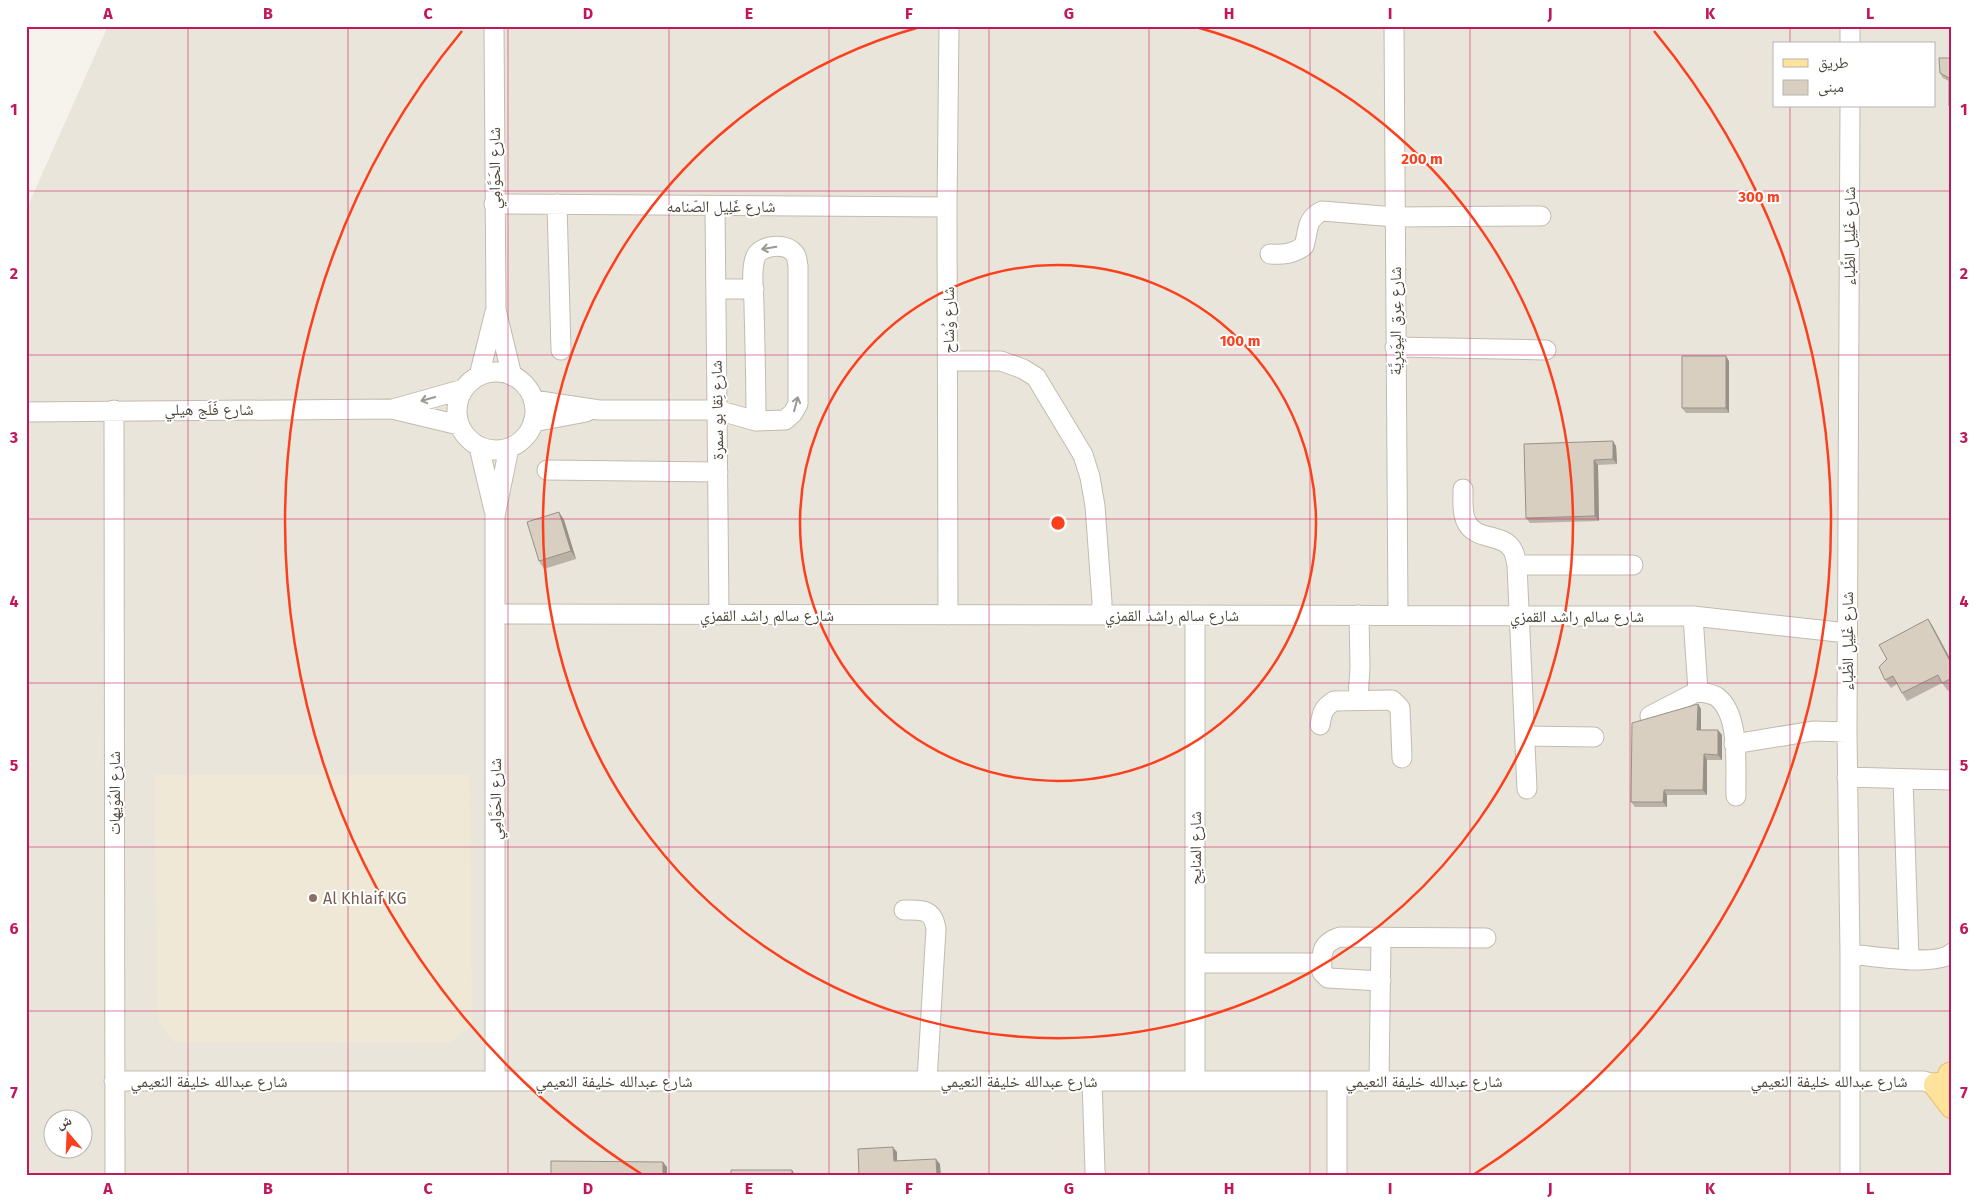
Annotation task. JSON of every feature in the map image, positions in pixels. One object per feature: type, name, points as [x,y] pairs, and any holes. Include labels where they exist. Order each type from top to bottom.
[{"type":"main road","points":[[1944,1080],[1952,1106]]},
{"type":"street","name":"شارع الحَوَّامِي","points":[[494,26],[496,310],[512,376]]},
{"type":"street","name":"شارع وُشاح","points":[[948,615],[947,207],[949,26]]},
{"type":"street","name":"شارع عِرق اليِوَيرِيَّة","points":[[1394,26],[1398,615]]},
{"type":"street","points":[[1850,26],[1850,42]]},
{"type":"street","name":"شارع غَلِيل الظِّباء","points":[[1850,108],[1846,732],[1850,954],[1850,1176]]},
{"type":"street","name":"شارع غَلِيل الصّنامه","points":[[494,204],[947,207]]},
{"type":"street","points":[[557,204],[561,350]]},
{"type":"street","name":"شارع نِقا بو سمرة","points":[[715,206],[720,615]]},
{"type":"street","points":[[1270,254],[1286,255],[1304,246],[1308,224],[1313,216],[1322,211],[1395,217],[1541,216]]},
{"type":"street","points":[[533,400],[599,410],[717,410],[756,422],[785,420],[793,413],[798,404],[798,266],[797,258],[786,247],[766,247],[758,251],[755,258],[756,422]]},
{"type":"street","points":[[716,289],[754,289]]},
{"type":"street","name":"شارع الحَوَّامِي","points":[[479,376],[496,310]]},
{"type":"street","points":[[1395,347],[1546,350]]},
{"type":"street","points":[[948,361],[1002,361],[1023,369],[1036,377],[1083,455],[1090,477],[1095,506],[1102,602],[1101,615]]},
{"type":"street","points":[[502,372],[512,376],[525,386],[533,400],[535,411],[533,422],[524,438],[509,448],[494,450],[479,446],[470,441],[459,425],[456,413],[458,400],[464,389],[479,376],[490,373],[502,372]]},
{"type":"street","name":"شارع فَلَج هيلي","points":[[392,409],[464,389]]},
{"type":"street","name":"شارع فَلَج هيلي","points":[[26,412],[392,409],[459,425]]},
{"type":"street","name":"شارع المُوَيهات","points":[[114,410],[115,1176]]},
{"type":"street","points":[[533,422],[599,410]]},
{"type":"street","name":"شارع الحَوَّامِي","points":[[479,446],[496,516]]},
{"type":"street","name":"شارع الحَوَّامِي","points":[[495,1081],[496,516],[509,448]]},
{"type":"street","points":[[547,470],[718,472]]},
{"type":"street","points":[[1463,490],[1465,520],[1469,527],[1477,533],[1505,542],[1512,548],[1517,565],[1528,790]]},
{"type":"street","points":[[1517,565],[1633,565]]},
{"type":"street","name":"شارع سالم راشد القمزي","points":[[496,614],[1693,616],[1848,632]]},
{"type":"street","name":"شارع المنايح","points":[[1195,615],[1195,1081]]},
{"type":"street","points":[[1358,700],[1360,667],[1359,616]]},
{"type":"street","points":[[1693,616],[1698,691]]},
{"type":"street","points":[[1650,716],[1698,691],[1717,697],[1729,712],[1734,729],[1736,796]]},
{"type":"street","points":[[1320,725],[1322,713],[1326,706],[1334,702],[1392,700],[1400,708],[1402,758]]},
{"type":"street","points":[[1734,744],[1813,731],[1846,732]]},
{"type":"street","points":[[1525,736],[1594,736]]},
{"type":"street","points":[[1848,777],[1952,780]]},
{"type":"street","points":[[1903,779],[1909,959]]},
{"type":"street","points":[[904,910],[923,910],[935,920],[927,1081]]},
{"type":"street","points":[[1381,981],[1328,978],[1322,972],[1323,948],[1329,941],[1340,937],[1486,938]]},
{"type":"street","points":[[1379,1081],[1381,938]]},
{"type":"street","points":[[1850,954],[1935,960],[1952,953]]},
{"type":"street","points":[[1195,963],[1322,963]]},
{"type":"street","name":"شارع عبدالله خليفة النعيمي","points":[[114,1081],[1944,1080]]},
{"type":"street","points":[[1092,1081],[1096,1176]]},
{"type":"street","points":[[1337,1081],[1337,1176]]},
{"type":"shaded area","points":[[108,26],[1952,26],[1952,1176],[26,1176],[26,210]]},
{"type":"shaded area","name":"Al Khlaif KG","points":[[154,775],[470,775],[472,1026],[448,1043],[174,1042],[158,1020]]},
{"type":"building","points":[[1939,58],[1952,58],[1952,106],[1949,106],[1949,78],[1940,73]]},
{"type":"building","points":[[1682,356],[1726,356],[1726,408],[1682,408]]},
{"type":"building","points":[[1613,441],[1613,459],[1594,460],[1595,516],[1526,518],[1524,444]]},
{"type":"building","points":[[559,512],[571,551],[539,561],[527,522]]},
{"type":"building","points":[[1928,619],[1952,665],[1952,678],[1942,683],[1938,675],[1902,693],[1893,676],[1885,680],[1879,667],[1887,659],[1879,645]]},
{"type":"building","points":[[1698,704],[1697,730],[1718,730],[1718,755],[1704,754],[1703,790],[1664,790],[1663,802],[1631,802],[1632,723]]},
{"type":"building","points":[[893,1147],[894,1161],[936,1159],[937,1176],[859,1176],[858,1149]]},
{"type":"building","points":[[551,1161],[663,1162],[663,1176],[551,1176]]},
{"type":"building","points":[[731,1170],[792,1170],[792,1176],[731,1176]]},
{"type":"place","name":"Al Khlaif KG","points":[[313,898]]}]
